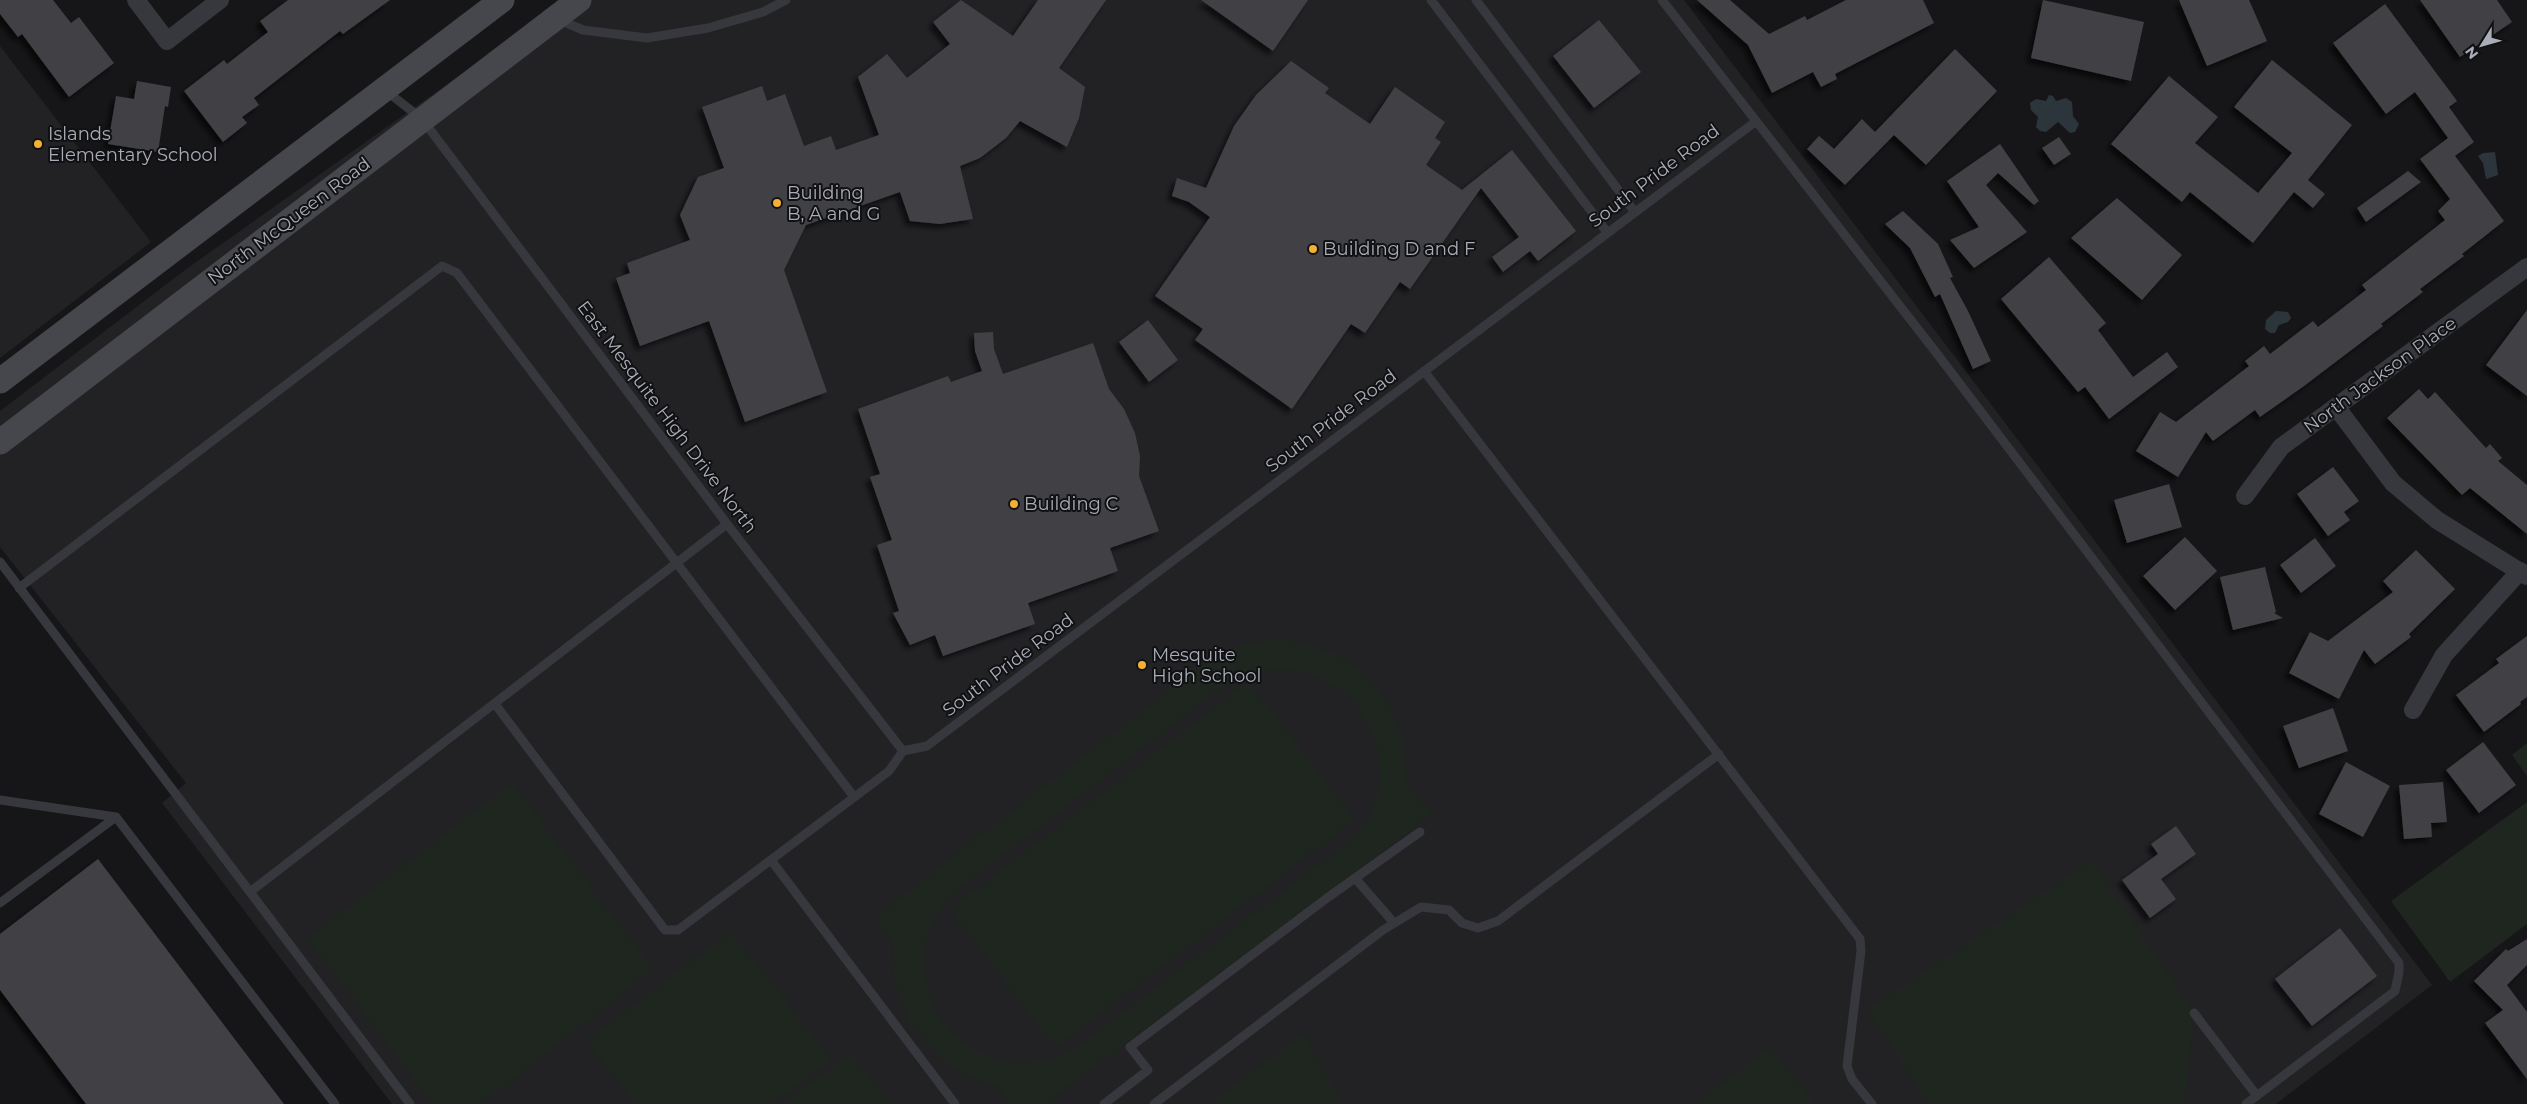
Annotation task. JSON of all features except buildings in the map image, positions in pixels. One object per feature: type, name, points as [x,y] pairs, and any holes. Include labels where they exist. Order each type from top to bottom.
[{"type":"main road","points":[[0,381],[502,0]]},
{"type":"main road","name":"North McQueen Road","points":[[0,442],[579,0]]},
{"type":"street","points":[[136,0],[167,40],[220,0]]},
{"type":"street","name":"North Jackson Place","points":[[2245,496],[2281,447],[2337,408],[2527,267]]},
{"type":"street","points":[[2337,408],[2393,482],[2437,520],[2524,574],[2444,654],[2413,710]]},
{"type":"lane","points":[[555,18],[583,30],[647,38],[708,28],[764,12],[786,0]]},
{"type":"lane","points":[[1431,0],[1606,232]]},
{"type":"lane","points":[[1476,0],[1634,211]]},
{"type":"lane","points":[[1662,0],[1938,355],[2399,963],[2400,972],[2395,991],[2246,1104]]},
{"type":"lane","name":"East Mesquite High Drive North","points":[[385,90],[422,119],[727,524],[903,750]]},
{"type":"lane","name":"South Pride Road","points":[[903,750],[927,746],[1606,232],[1755,122]]},
{"type":"lane","points":[[20,588],[442,266],[457,273],[854,797]]},
{"type":"lane","points":[[1424,371],[1860,939],[1861,951],[1847,1066],[1852,1079],[1872,1104]]},
{"type":"lane","points":[[250,892],[727,524]]},
{"type":"lane","points":[[0,562],[410,1104]]},
{"type":"lane","points":[[495,704],[665,930],[678,930],[889,771],[903,750]]},
{"type":"lane","points":[[1154,1104],[1394,923],[1421,907],[1449,910],[1462,923],[1478,928],[1498,920],[1719,754]]},
{"type":"lane","points":[[0,800],[116,817],[335,1104]]},
{"type":"lane","points":[[0,903],[116,817]]},
{"type":"lane","points":[[1104,1104],[1148,1070],[1130,1047],[1354,878],[1420,832]]},
{"type":"lane","points":[[771,860],[955,1104]]},
{"type":"lane","points":[[1354,878],[1394,923]]},
{"type":"lane","points":[[2194,1013],[2257,1096]]},
{"type":"shaded area","name":"Mesquite High School","points":[[566,0],[1684,0],[2432,985],[2276,1104],[392,1104],[162,803],[186,783],[0,547],[0,411],[185,270]]},
{"type":"shaded area","name":"Islands Elementary School","points":[[0,46],[151,242],[0,358]]},
{"type":"shaded area","points":[[2049,95],[2053,96],[2056,101],[2066,98],[2072,102],[2073,116],[2079,124],[2075,132],[2070,133],[2058,122],[2046,132],[2040,131],[2036,127],[2038,117],[2031,110],[2030,103],[2036,99],[2046,101]]},
{"type":"shaded area","points":[[2495,152],[2498,175],[2486,179],[2483,163],[2478,156],[2483,153]]},
{"type":"shaded area","points":[[2276,311],[2288,312],[2291,318],[2288,322],[2279,325],[2275,333],[2270,333],[2265,329],[2266,320]]},
{"type":"shaded area","points":[[1281,639],[1326,650],[1360,670],[1375,684],[1396,720],[1404,743],[1406,781],[1414,794],[1432,814],[1045,1104],[1011,1104],[999,1088],[960,1073],[941,1059],[910,1024],[899,997],[894,976],[893,943],[875,919],[947,860],[1212,658],[1240,645]],"holes":[[[1283,669],[1315,676],[1337,688],[1351,700],[1363,716],[1372,733],[1378,752],[1380,771],[1378,790],[1370,814],[1352,837],[1075,1049],[1037,1061],[1002,1060],[971,1048],[947,1027],[931,999],[924,966],[929,932],[948,897],[1228,683],[1250,673]]]},
{"type":"shaded area","points":[[1249,681],[1355,820],[1055,1048],[950,909]]},
{"type":"shaded area","points":[[2527,743],[2527,776],[2512,755]]},
{"type":"shaded area","points":[[512,783],[654,969],[482,1104],[433,1104],[307,938]]},
{"type":"shaded area","points":[[2527,802],[2527,924],[2450,982],[2391,901]]},
{"type":"shaded area","points":[[2091,860],[2194,1013],[2185,1104],[1928,1104],[1868,1009]]},
{"type":"shaded area","points":[[731,931],[832,1059],[772,1104],[635,1104],[587,1040]]},
{"type":"shaded area","points":[[1304,1033],[1342,1104],[1209,1104]]},
{"type":"shaded area","points":[[1770,1047],[1815,1104],[1695,1104]]},
{"type":"shaded area","points":[[851,1053],[890,1104],[782,1104]]},
{"type":"place","name":"Islands Elementary School","points":[[38,144]]},
{"type":"place","name":"Building B, A and G","points":[[777,203]]},
{"type":"place","name":"Building D and F","points":[[1313,249]]},
{"type":"place","name":"Building C","points":[[1014,504]]},
{"type":"place","name":"Mesquite High School","points":[[1142,665]]}]
